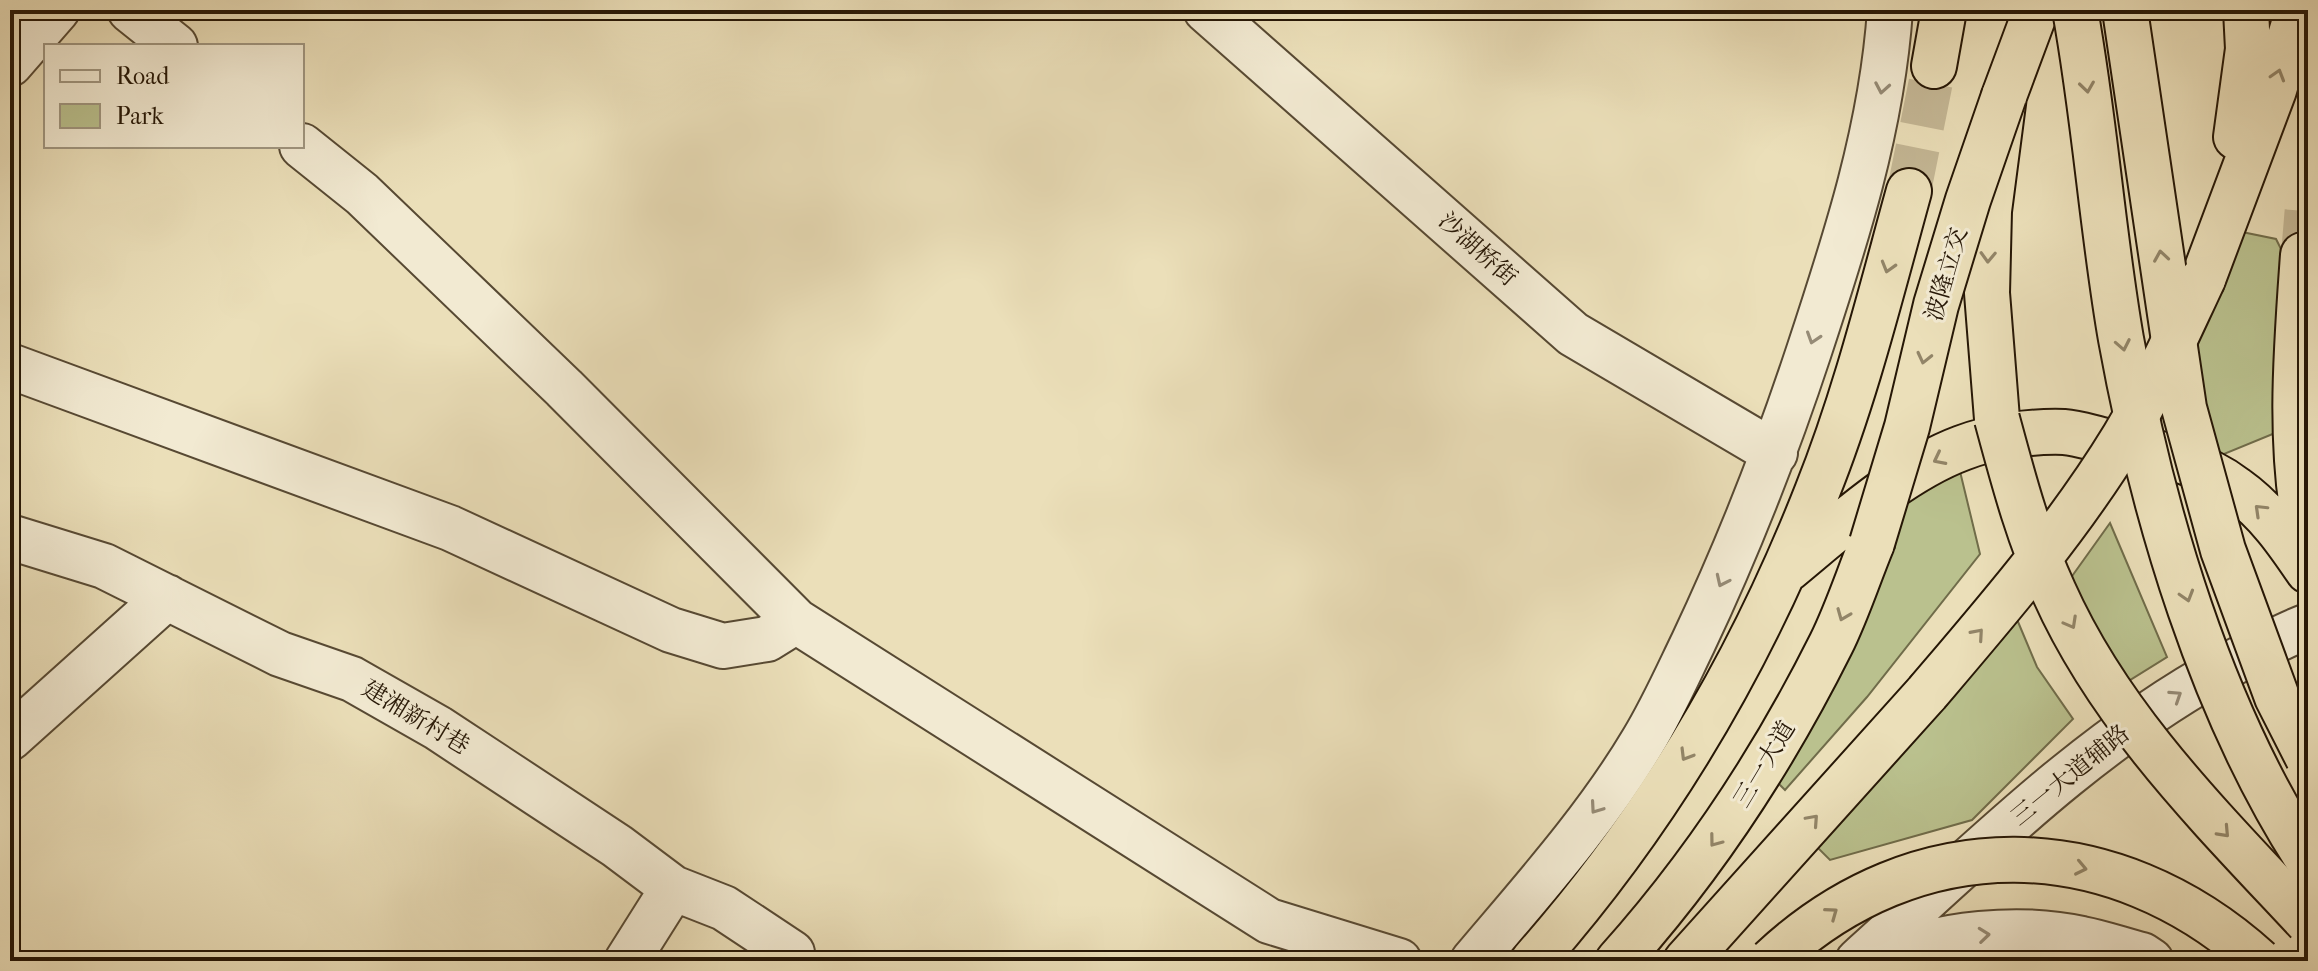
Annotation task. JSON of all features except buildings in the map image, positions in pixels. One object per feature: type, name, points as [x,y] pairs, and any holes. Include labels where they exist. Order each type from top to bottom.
[{"type":"main road","points":[[1934,66],[1944,10]]},
{"type":"main road","name":"波隆立交","points":[[1872,543],[1907,427],[1945,275],[1968,200],[2036,10]]},
{"type":"main road","points":[[2075,10],[2121,338],[2152,481],[2191,610],[2240,735],[2308,860]]},
{"type":"main road","points":[[2125,10],[2184,408],[2223,550],[2277,697],[2308,758]]},
{"type":"main road","points":[[2203,279],[2235,147],[2248,49],[2246,10]]},
{"type":"main road","points":[[1686,961],[1998,610],[2124,437],[2203,279],[2274,90],[2298,10]]},
{"type":"main road","points":[[2004,96],[1989,211],[1987,293],[1997,419],[2022,511],[2054,594],[2103,681],[2146,741],[2196,802],[2308,922]]},
{"type":"main road","points":[[1533,961],[1628,841],[1673,777],[1726,688],[1782,574],[1818,491],[1867,346],[1909,191]]},
{"type":"main road","points":[[2303,255],[2294,425],[2297,479],[2308,543]]},
{"type":"main road","points":[[1782,574],[1868,504],[1962,447],[2022,433],[2066,432],[2186,461],[2234,487],[2261,509],[2286,537],[2308,571]]},
{"type":"main road","name":"三一大道","points":[[1618,961],[1720,836],[1781,738],[1832,642],[1872,543]]},
{"type":"main road","points":[[1771,961],[1840,906],[1942,865],[1994,860],[2052,862],[2099,871],[2151,889],[2191,908],[2259,961]]},
{"type":"street","points":[[10,64],[57,10]]},
{"type":"street","points":[[130,10],[172,44]]},
{"type":"street","name":"沙湖桥街","points":[[1206,10],[1573,334],[1775,453]]},
{"type":"street","points":[[1473,961],[1582,829],[1643,741],[1727,572],[1775,453],[1850,227],[1877,119],[1886,66],[1890,10]]},
{"type":"street","points":[[304,148],[373,205],[564,388],[796,621],[1269,921],[1399,961]]},
{"type":"street","points":[[10,366],[450,528],[671,630],[723,646],[767,639],[796,621]]},
{"type":"street","name":"建湘新村巷","points":[[10,537],[104,566],[280,654],[352,679],[438,728],[617,846],[673,888],[724,908],[792,953]]},
{"type":"street","points":[[10,738],[167,597]]},
{"type":"street","name":"三一大道辅路","points":[[1858,961],[2018,815],[2084,761],[2197,683],[2283,636],[2308,626]]},
{"type":"street","points":[[627,961],[673,888]]},
{"type":"street","points":[[1882,961],[1895,953],[1946,939],[2012,932],[2080,938],[2142,955],[2151,961]]},
{"type":"green space","points":[[2242,232],[2276,239],[2287,261],[2280,431],[2212,459],[2188,362]]},
{"type":"green space","points":[[1957,459],[1980,554],[1867,697],[1785,790],[1770,775],[1903,489]]},
{"type":"green space","points":[[2110,523],[2167,657],[2122,685],[2065,586]]},
{"type":"green space","points":[[2016,617],[2037,667],[2073,719],[1972,820],[1830,860],[1814,844]]},
{"type":"tunnel","points":[[1909,191],[1934,66]]},
{"type":"tunnel","points":[[2303,255],[2308,195]]}]
